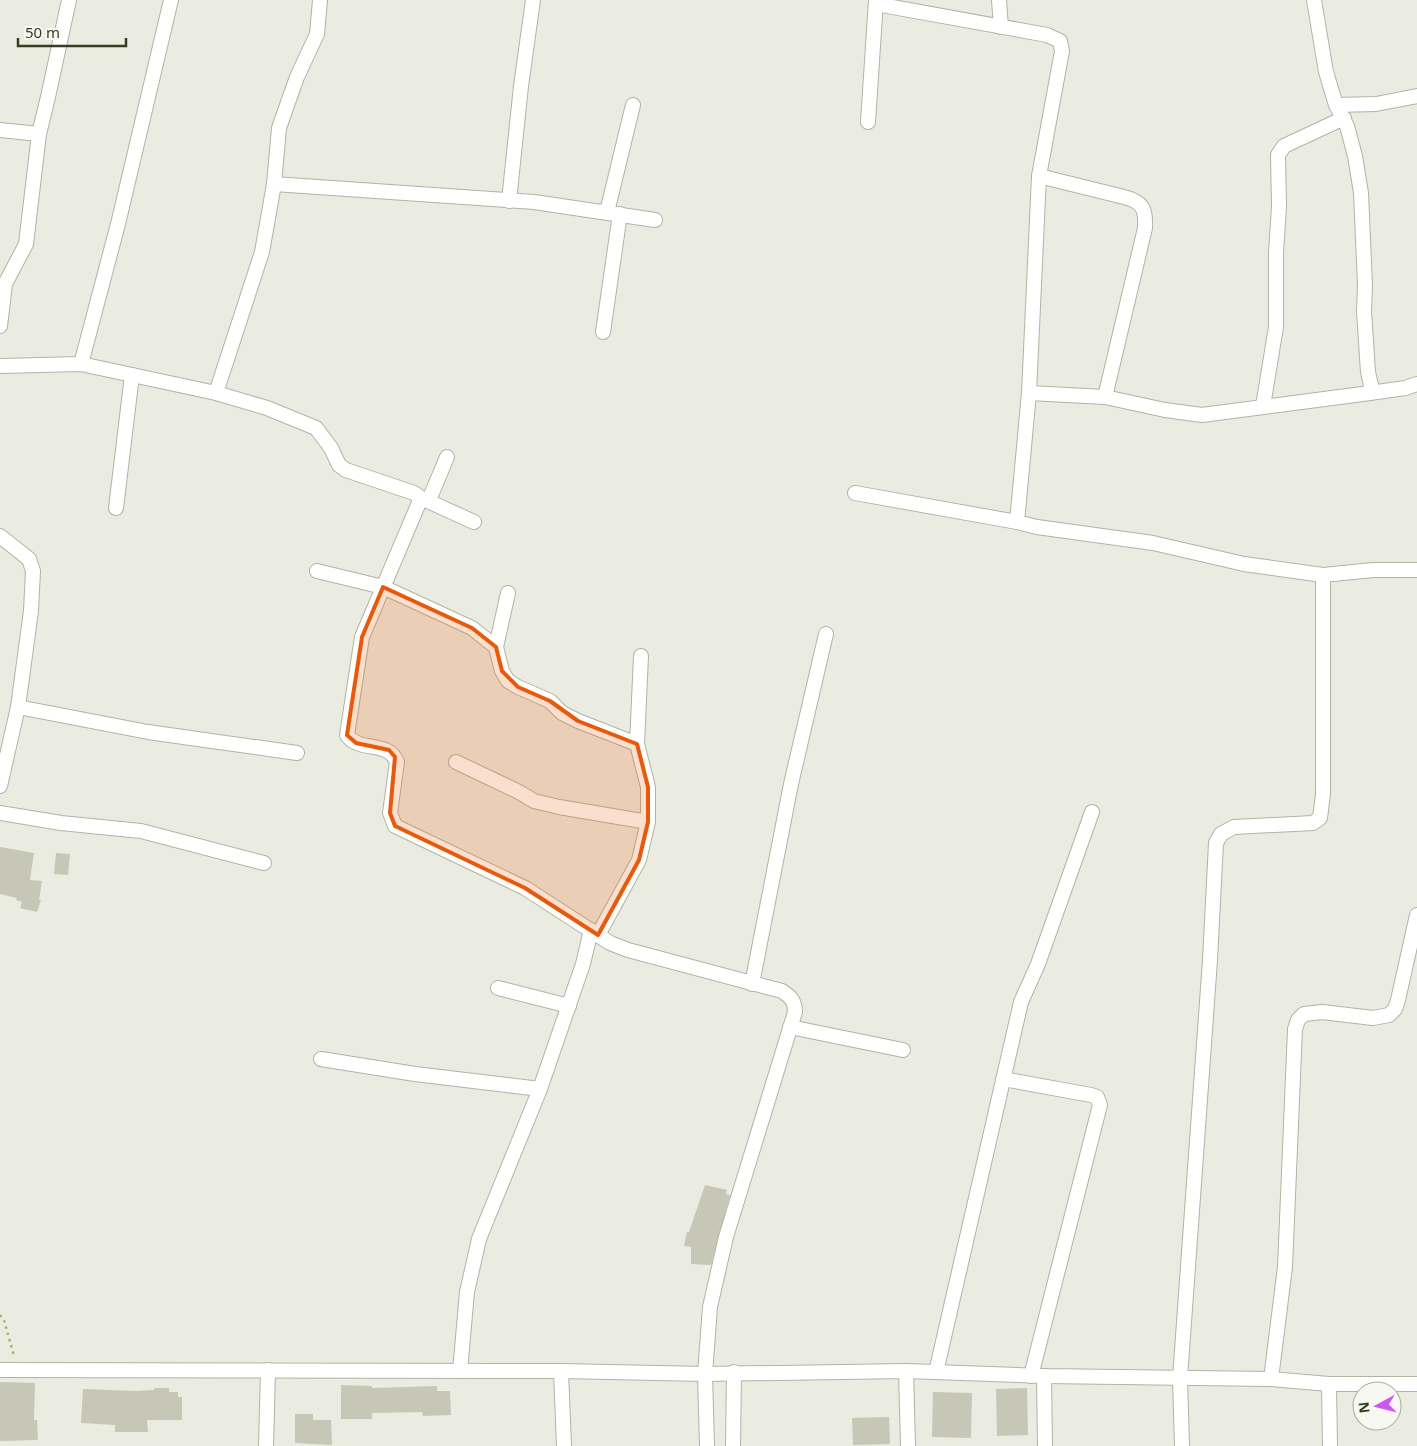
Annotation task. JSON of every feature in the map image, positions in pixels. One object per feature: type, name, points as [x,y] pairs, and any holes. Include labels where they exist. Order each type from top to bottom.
[{"type":"street","points":[[0,326],[3,284],[26,244],[39,134],[69,0]]},
{"type":"street","points":[[81,364],[118,224],[171,0]]},
{"type":"street","points":[[216,393],[262,252],[274,184],[279,128],[297,77],[316,34],[320,0]]},
{"type":"street","points":[[509,201],[521,86],[533,0]]},
{"type":"street","points":[[999,0],[1001,28]]},
{"type":"street","points":[[1314,0],[1326,72],[1336,105],[1344,118],[1355,156],[1361,193],[1365,285],[1364,311],[1368,372],[1371,385],[1370,393]]},
{"type":"street","points":[[868,122],[876,2],[1001,28],[1047,35],[1060,41],[1062,51],[1039,176],[1029,393],[1017,522]]},
{"type":"street","points":[[1336,105],[1376,104],[1417,96]]},
{"type":"street","points":[[603,332],[613,213],[633,105]]},
{"type":"street","points":[[1263,406],[1276,327],[1278,155],[1284,146],[1344,118]]},
{"type":"street","points":[[0,130],[39,134]]},
{"type":"street","points":[[1039,176],[1134,200],[1142,206],[1146,218],[1105,397]]},
{"type":"street","points":[[274,184],[534,202],[655,220]]},
{"type":"street","points":[[0,366],[81,364],[216,393],[268,408],[316,428],[331,448],[339,464],[346,470],[414,493],[474,522]]},
{"type":"street","points":[[116,508],[132,375]]},
{"type":"street","points":[[1029,393],[1105,397],[1165,410],[1202,415],[1405,388],[1417,384]]},
{"type":"street","points":[[447,457],[383,587],[362,637],[347,734],[356,743],[389,750],[395,756],[397,762],[390,813],[395,826],[525,888],[610,943],[628,950],[782,991],[791,996],[795,1004],[795,1012],[726,1237],[710,1307],[705,1374],[707,1446]]},
{"type":"street","points":[[855,493],[1037,527],[1153,542],[1244,564],[1323,575],[1373,570],[1417,570]]},
{"type":"street","points":[[0,536],[29,559],[33,571],[31,611],[18,707],[0,786]]},
{"type":"street","points":[[317,572],[383,587],[472,628],[496,647]]},
{"type":"street","points":[[1182,1446],[1180,1378],[1210,960],[1216,843],[1221,834],[1234,827],[1313,823],[1320,818],[1323,794],[1323,575]]},
{"type":"street","points":[[508,593],[496,647],[502,671],[508,681],[550,701],[562,712],[578,721],[637,744]]},
{"type":"street","points":[[752,984],[791,784],[826,634]]},
{"type":"street","points":[[460,1370],[467,1292],[479,1239],[540,1089],[595,933],[639,860],[648,822],[648,787],[637,744],[641,656]]},
{"type":"street","points":[[18,707],[148,732],[297,753]]},
{"type":"street","points":[[456,762],[520,792],[534,801],[648,822]]},
{"type":"street","points":[[936,1372],[1021,1002],[1038,964],[1092,812]]},
{"type":"street","points":[[0,813],[61,823],[141,831],[264,863]]},
{"type":"street","points":[[1271,1379],[1285,1267],[1295,1029],[1298,1020],[1304,1014],[1322,1012],[1373,1018],[1389,1015],[1395,1009],[1398,1000],[1417,915]]},
{"type":"street","points":[[498,988],[569,1006]]},
{"type":"street","points":[[790,1027],[903,1050]]},
{"type":"street","points":[[322,1059],[415,1074],[540,1089]]},
{"type":"street","points":[[1003,1079],[1091,1095],[1097,1098],[1100,1105],[1037,1376],[1045,1446]]},
{"type":"street","points":[[0,1370],[460,1370],[705,1374],[734,1372],[906,1371],[1037,1376],[1271,1379],[1329,1384],[1417,1384]]},
{"type":"street","points":[[266,1446],[268,1370]]},
{"type":"street","points":[[561,1371],[564,1446]]},
{"type":"street","points":[[906,1371],[908,1446]]},
{"type":"street","points":[[733,1446],[734,1372]]},
{"type":"street","points":[[1329,1384],[1330,1446]]},
{"type":"path","points":[[0,1315],[4,1320],[12,1345],[17,1370]]},
{"type":"highlighted area","points":[[383,587],[472,628],[496,647],[502,671],[518,687],[550,701],[578,721],[637,744],[648,787],[648,822],[639,860],[598,935],[525,888],[395,826],[390,813],[395,757],[389,750],[356,743],[347,735],[362,637]]},
{"type":"building","points":[[0,847],[34,853],[30,880],[42,881],[39,900],[41,900],[37,912],[20,908],[22,902],[16,900],[17,898],[0,894]]},
{"type":"building","points":[[56,853],[70,854],[68,875],[54,874]]},
{"type":"building","points":[[705,1185],[727,1190],[726,1194],[730,1195],[711,1265],[691,1264],[691,1247],[684,1246],[687,1232],[689,1232]]},
{"type":"building","points":[[0,1382],[35,1383],[34,1420],[37,1420],[38,1440],[0,1441]]},
{"type":"building","points":[[341,1385],[372,1386],[372,1388],[437,1386],[437,1391],[450,1391],[451,1415],[423,1416],[422,1412],[372,1413],[372,1419],[341,1419]]},
{"type":"building","points":[[154,1388],[169,1388],[169,1392],[178,1392],[178,1397],[182,1397],[182,1420],[147,1420],[148,1432],[115,1432],[115,1425],[81,1423],[83,1389],[135,1391],[154,1390]]},
{"type":"building","points":[[1027,1388],[1028,1435],[997,1436],[996,1389]]},
{"type":"building","points":[[933,1392],[972,1393],[971,1438],[932,1437]]},
{"type":"building","points":[[295,1414],[313,1414],[313,1420],[331,1420],[332,1445],[295,1443]]},
{"type":"building","points":[[889,1417],[890,1444],[853,1445],[852,1418]]}]
